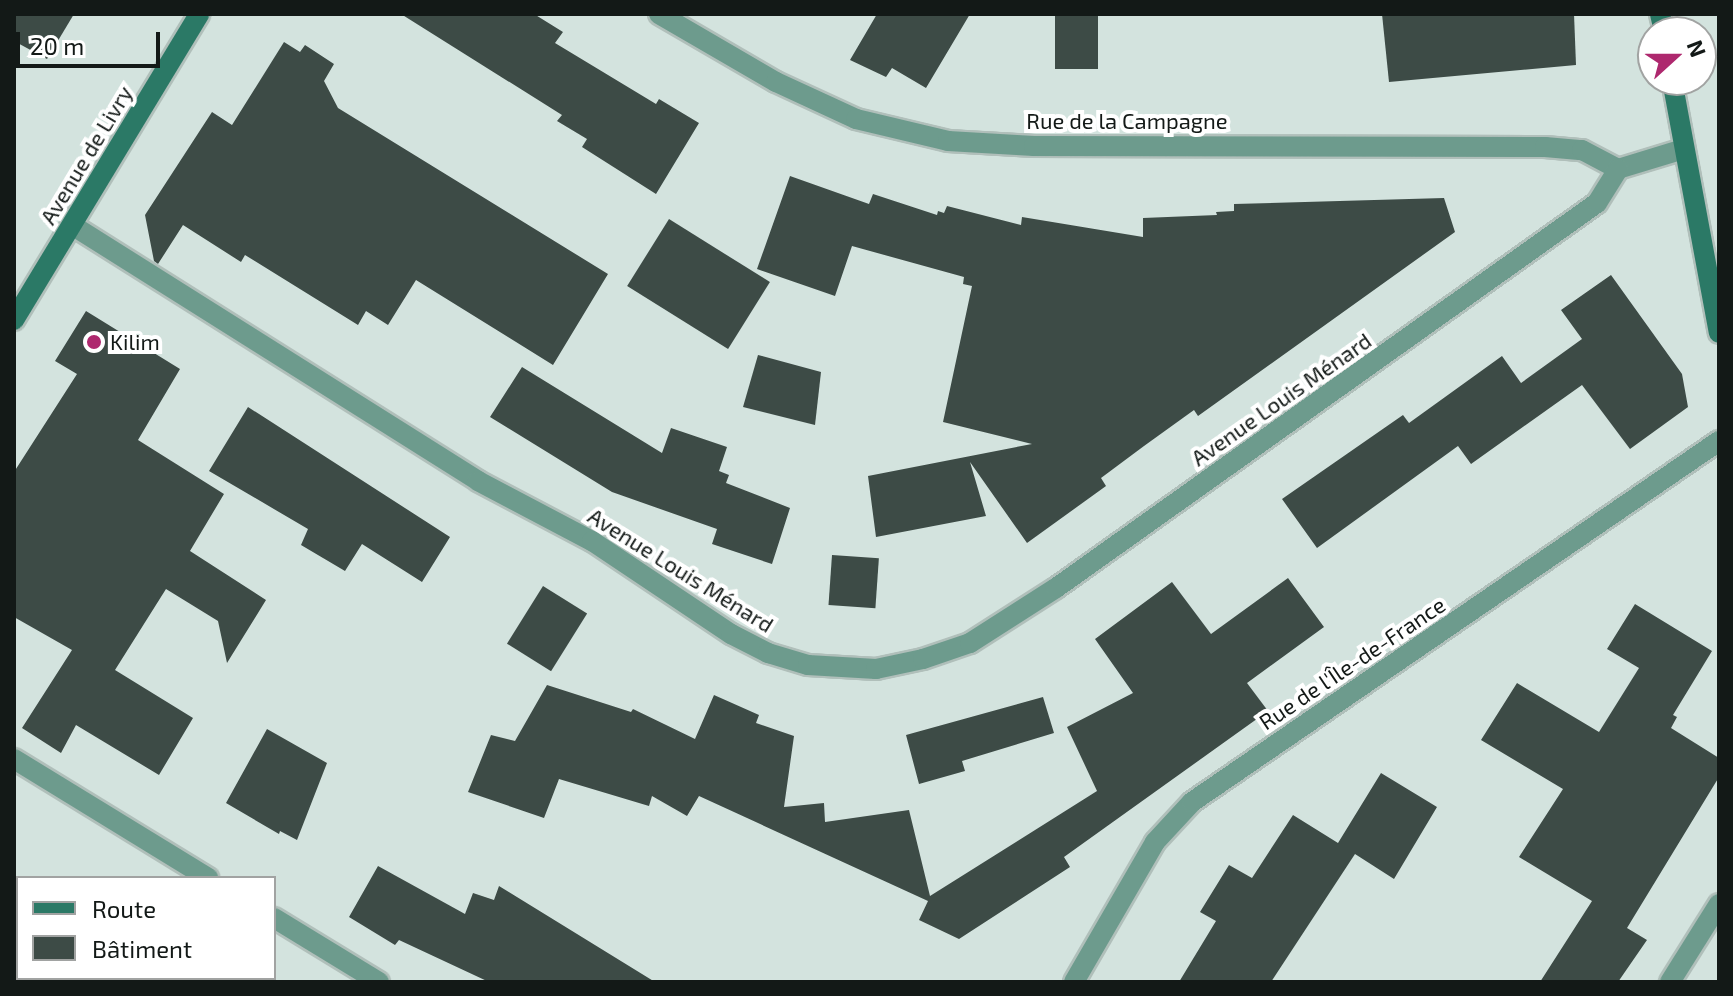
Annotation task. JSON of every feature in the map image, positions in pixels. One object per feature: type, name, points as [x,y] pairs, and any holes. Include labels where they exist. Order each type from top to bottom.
[{"type":"street","name":"Avenue de Livry","points":[[14,320],[199,14]]},
{"type":"street","name":"Rue de la Campagne","points":[[659,14],[776,82],[856,119],[948,141],[1050,146],[1545,147],[1582,150],[1618,169]]},
{"type":"street","points":[[1675,96],[1719,333]]},
{"type":"street","points":[[1618,169],[1684,149]]},
{"type":"street","name":"Avenue Louis Ménard","points":[[72,225],[478,481],[592,541],[731,634],[768,653],[808,665],[876,669],[923,659],[970,643],[1056,588],[1597,203],[1618,169]]},
{"type":"street","name":"Rue de l'Île-de-France","points":[[1074,982],[1155,842],[1192,802],[1719,441]]},
{"type":"street","points":[[14,759],[205,876]]},
{"type":"street","points":[[1670,982],[1719,904]]},
{"type":"street","points":[[276,919],[379,982]]},
{"type":"building","points":[[14,14],[74,14],[47,59],[14,41]]},
{"type":"building","points":[[401,14],[534,14],[563,32],[555,43],[656,104],[659,99],[699,123],[656,194],[582,147],[587,139],[557,121],[562,115]]},
{"type":"building","points":[[877,14],[970,14],[926,88],[892,68],[886,77],[850,60]]},
{"type":"building","points":[[1055,14],[1098,14],[1098,69],[1055,69]]},
{"type":"building","points":[[1382,14],[1574,14],[1576,65],[1389,82]]},
{"type":"building","points":[[284,42],[300,52],[305,45],[334,64],[324,81],[338,108],[608,274],[553,365],[416,280],[388,325],[366,311],[358,325],[245,255],[241,262],[183,225],[158,264],[154,261],[145,215],[212,112],[232,125]]},
{"type":"building","points":[[790,176],[869,204],[873,194],[937,215],[938,211],[944,213],[947,206],[1021,225],[1022,217],[1143,237],[1143,218],[1217,215],[1216,212],[1234,211],[1234,204],[1444,198],[1455,232],[1198,416],[1194,410],[1144,446],[1101,478],[1106,486],[1027,543],[970,462],[986,516],[876,537],[868,476],[1032,444],[943,422],[972,286],[963,284],[964,277],[852,246],[835,296],[757,269]]},
{"type":"building","points":[[669,219],[770,282],[728,349],[627,286]]},
{"type":"building","points":[[1611,275],[1682,374],[1688,407],[1630,449],[1582,385],[1471,464],[1458,446],[1317,548],[1282,499],[1403,415],[1409,423],[1502,356],[1521,383],[1582,339],[1561,310]]},
{"type":"building","points":[[86,311],[180,369],[138,440],[224,494],[190,551],[266,600],[227,663],[218,621],[166,589],[115,670],[193,718],[159,775],[76,725],[61,753],[22,728],[72,650],[14,617],[14,472],[77,374],[55,361]]},
{"type":"building","points":[[758,355],[821,372],[815,425],[743,407]]},
{"type":"building","points":[[522,367],[662,453],[671,428],[727,447],[719,471],[729,475],[726,483],[790,508],[772,564],[712,544],[717,529],[612,492],[490,417]]},
{"type":"building","points":[[248,407],[450,537],[422,582],[362,544],[345,571],[301,545],[308,529],[209,471]]},
{"type":"building","points":[[832,555],[879,558],[875,608],[829,605]]},
{"type":"building","points":[[1288,578],[1324,627],[1247,683],[1268,711],[1064,857],[1070,867],[959,939],[919,920],[928,901],[699,796],[687,816],[652,796],[649,806],[559,779],[544,818],[468,792],[491,735],[515,741],[547,685],[631,712],[633,709],[695,739],[714,695],[759,715],[756,723],[794,736],[784,807],[824,803],[825,822],[909,810],[930,896],[1097,791],[1067,727],[1133,693],[1095,639],[1172,582],[1211,634]]},
{"type":"building","points":[[543,586],[587,614],[551,671],[507,644]]},
{"type":"building","points":[[1635,604],[1712,651],[1673,715],[1677,717],[1671,728],[1719,758],[1719,777],[1627,928],[1647,940],[1618,982],[1540,982],[1592,901],[1519,857],[1563,789],[1481,740],[1517,683],[1599,732],[1639,668],[1607,649]]},
{"type":"building","points":[[1043,697],[1054,733],[962,761],[965,771],[919,784],[906,735]]},
{"type":"building","points":[[267,729],[327,763],[297,840],[280,831],[279,834],[226,803]]},
{"type":"building","points":[[1381,773],[1437,807],[1394,879],[1355,854],[1271,982],[1179,982],[1216,921],[1200,912],[1229,865],[1252,878],[1293,815],[1338,843]]},
{"type":"building","points":[[378,866],[465,914],[473,893],[494,900],[499,886],[655,982],[489,982],[399,940],[395,945],[349,917]]},
{"type":"place","name":"Kilim","points":[[94,342]]}]
